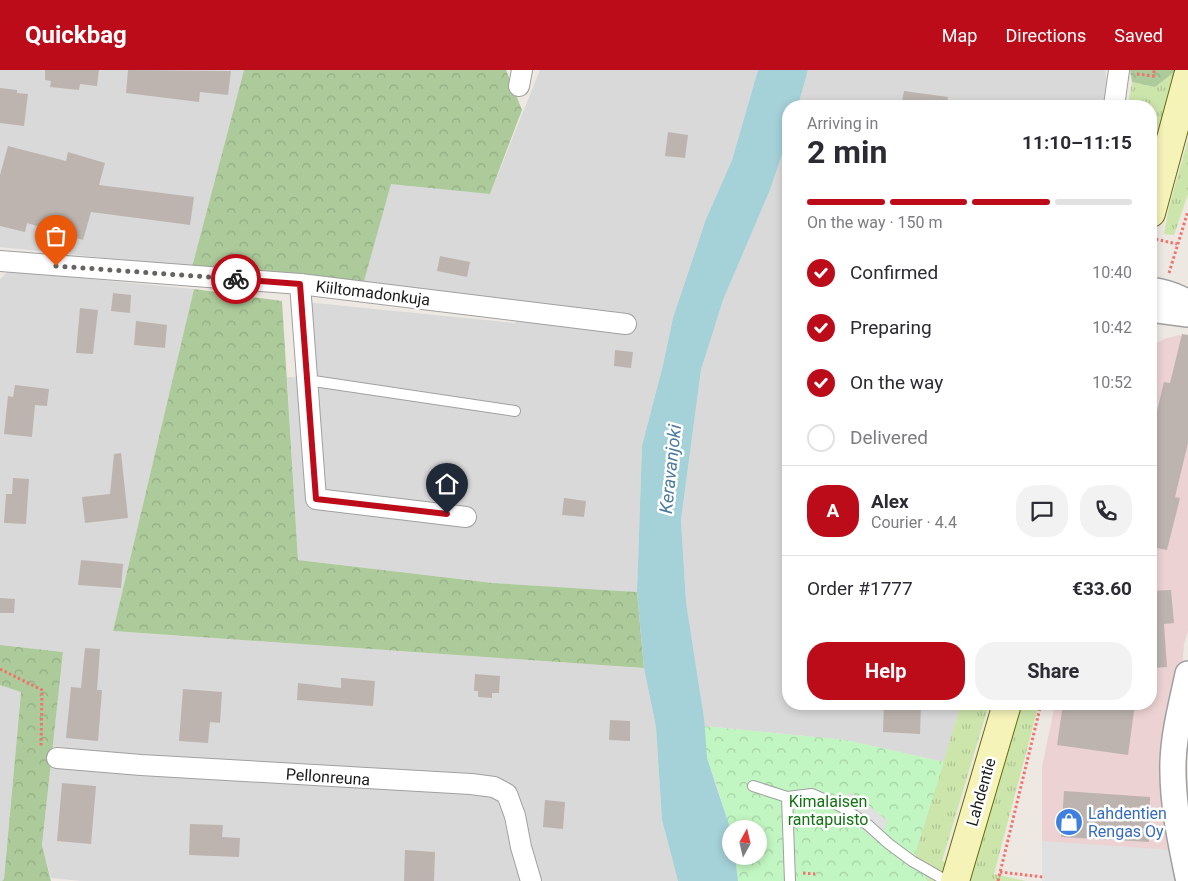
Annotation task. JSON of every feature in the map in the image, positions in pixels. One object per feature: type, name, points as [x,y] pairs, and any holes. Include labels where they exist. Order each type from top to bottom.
[{"type":"main road","points":[[1157,191],[1188,76]]},
{"type":"main road","name":"Lahdentie","points":[[955,881],[1005,710]]},
{"type":"street","points":[[1115,100],[1119,70]]},
{"type":"street","name":"Kiiltomadonkuja","points":[[0,261],[300,284],[626,324]]},
{"type":"street","points":[[300,284],[316,499],[466,517]]},
{"type":"street","points":[[1157,290],[1163,291],[1188,303]]},
{"type":"street","points":[[1157,310],[1188,314]]},
{"type":"street","points":[[1188,674],[1173,761],[1176,819],[1188,877]]},
{"type":"street","name":"Pellonreuna","points":[[57,758],[494,787],[507,794],[515,816],[521,847],[531,881]]},
{"type":"lane","points":[[307,380],[515,411]]},
{"type":"lane","points":[[753,786],[787,797],[812,794],[842,807],[912,861],[947,881]]},
{"type":"lane","points":[[787,797],[790,881]]},
{"type":"path","points":[[1170,270],[1188,211]]},
{"type":"path","points":[[1157,239],[1177,244]]},
{"type":"path","points":[[0,669],[42,690],[42,749],[47,756],[57,758]]},
{"type":"path","points":[[998,881],[1040,710]]},
{"type":"path","points":[[1000,872],[1043,877]]},
{"type":"shaded area","points":[[0,70],[244,70],[192,267],[0,247]]},
{"type":"shaded area","points":[[540,70],[758,70],[732,160],[706,219],[673,318],[642,446],[637,592],[493,583],[298,560],[287,377],[309,378],[305,302],[515,323],[519,303],[363,285],[391,183],[490,194]]},
{"type":"shaded area","points":[[808,70],[1105,70],[1109,98],[1108,100],[800,100]]},
{"type":"shaded area","points":[[782,155],[782,710],[959,710],[944,762],[846,740],[703,726],[704,718],[686,602],[681,520],[701,370],[723,300],[770,190]]},
{"type":"shaded area","points":[[8,271],[194,289],[113,631],[644,668],[656,727],[662,820],[678,881],[81,881],[51,878],[42,845],[63,652],[0,645],[0,279]]},
{"type":"shaded area","points":[[1179,335],[1188,338],[1188,631],[1184,644],[1177,732],[1185,881],[1042,881],[1042,767],[1054,710],[1157,710],[1157,343]]},
{"type":"shaded area","points":[[0,685],[21,691],[4,879],[2,881],[0,881]]},
{"type":"shaded area","points":[[850,792],[888,821],[881,837],[875,840],[851,820],[838,813]]},
{"type":"shaded area","points":[[1042,841],[1173,850],[1179,881],[1042,881]]},
{"type":"green space","points":[[244,70],[506,70],[522,110],[490,194],[391,184],[363,285],[192,267]]},
{"type":"green space","points":[[1130,70],[1177,70],[1155,87],[1132,82]]},
{"type":"green space","points":[[1177,70],[1157,133],[1157,100],[1129,100],[1132,82],[1155,87]]},
{"type":"green space","points":[[1188,140],[1188,194],[1174,235],[1164,234],[1169,207]]},
{"type":"green space","points":[[194,289],[282,301],[298,560],[493,583],[637,592],[644,668],[113,631]]},
{"type":"green space","points":[[0,645],[63,652],[42,845],[51,881],[2,881],[4,879],[21,692],[0,685]]},
{"type":"green space","points":[[959,710],[987,710],[942,861],[971,868],[1018,710],[1037,710],[994,874],[1026,881],[927,881],[915,854]]},
{"type":"green space","name":"Kimalaisen rantapuisto","points":[[703,726],[846,740],[944,762],[915,854],[927,881],[738,881],[736,865],[768,865],[768,820],[727,820],[707,758]]},
{"type":"water","name":"Keravanjoki","points":[[758,70],[808,70],[800,100],[782,100],[782,155],[770,190],[723,300],[701,370],[681,520],[686,602],[704,718],[707,758],[727,820],[722,820],[722,865],[736,865],[738,881],[678,881],[662,820],[656,727],[644,668],[637,592],[642,446],[673,318],[706,219],[732,160]]},
{"type":"building","points":[[45,70],[99,70],[97,86],[80,84],[79,90],[50,87],[51,81],[45,80]]},
{"type":"building","points":[[128,70],[231,71],[228,95],[200,92],[199,102],[126,93]]},
{"type":"building","points":[[0,88],[17,90],[17,93],[28,94],[24,126],[0,123]]},
{"type":"building","points":[[904,91],[948,97],[948,100],[902,100]]},
{"type":"building","points":[[668,132],[688,135],[685,158],[665,156]]},
{"type":"building","points":[[8,146],[66,161],[68,152],[105,163],[99,185],[194,197],[190,225],[91,212],[83,240],[27,223],[25,232],[0,226],[0,175]]},
{"type":"building","points":[[440,256],[470,262],[467,277],[437,271]]},
{"type":"building","points":[[113,293],[131,295],[130,313],[111,311]]},
{"type":"building","points":[[80,308],[98,310],[93,354],[76,353]]},
{"type":"building","points":[[136,321],[167,325],[165,348],[134,345]]},
{"type":"building","points":[[1182,334],[1188,335],[1188,443],[1175,497],[1180,498],[1167,550],[1157,548],[1157,411],[1164,382],[1170,383]]},
{"type":"building","points":[[615,350],[633,352],[631,368],[614,366]]},
{"type":"building","points":[[15,385],[49,389],[47,406],[35,405],[32,437],[4,434],[8,396],[13,397]]},
{"type":"building","points":[[121,453],[128,518],[85,523],[82,497],[110,494],[114,454]]},
{"type":"building","points":[[13,478],[29,479],[26,524],[4,523],[6,494],[12,494]]},
{"type":"building","points":[[564,498],[586,501],[584,517],[562,515]]},
{"type":"building","points":[[81,560],[123,564],[121,588],[78,585]]},
{"type":"building","points":[[1171,590],[1174,623],[1164,624],[1167,667],[1157,668],[1157,591]]},
{"type":"building","points":[[0,598],[15,599],[14,613],[0,613]]},
{"type":"building","points":[[85,648],[100,649],[97,690],[102,690],[98,741],[66,738],[71,687],[81,688]]},
{"type":"building","points":[[475,674],[500,676],[499,693],[492,693],[492,698],[478,697],[478,691],[474,691]]},
{"type":"building","points":[[341,678],[375,681],[373,706],[297,700],[298,683],[341,688]]},
{"type":"building","points":[[183,689],[222,692],[220,723],[210,722],[208,743],[179,741]]},
{"type":"building","points":[[884,710],[921,710],[920,734],[883,732]]},
{"type":"building","points":[[1062,710],[1134,710],[1128,755],[1057,745]]},
{"type":"building","points":[[610,720],[630,721],[630,741],[609,740]]},
{"type":"building","points":[[62,783],[96,786],[91,844],[57,841]]},
{"type":"building","points":[[1064,791],[1150,797],[1149,842],[1061,837]]},
{"type":"building","points":[[545,800],[565,802],[563,829],[543,827]]},
{"type":"building","points":[[190,824],[223,825],[222,837],[240,838],[239,857],[189,855]]},
{"type":"building","points":[[405,850],[435,852],[434,881],[404,881]]},
{"type":"way so far","points":[[56,266],[236,279]]},
{"type":"place","name":"Lahdentien Rengas Oy","points":[[1069,822]]},
{"type":"route","points":[[236,279],[300,284],[316,499],[447,514]]}]
